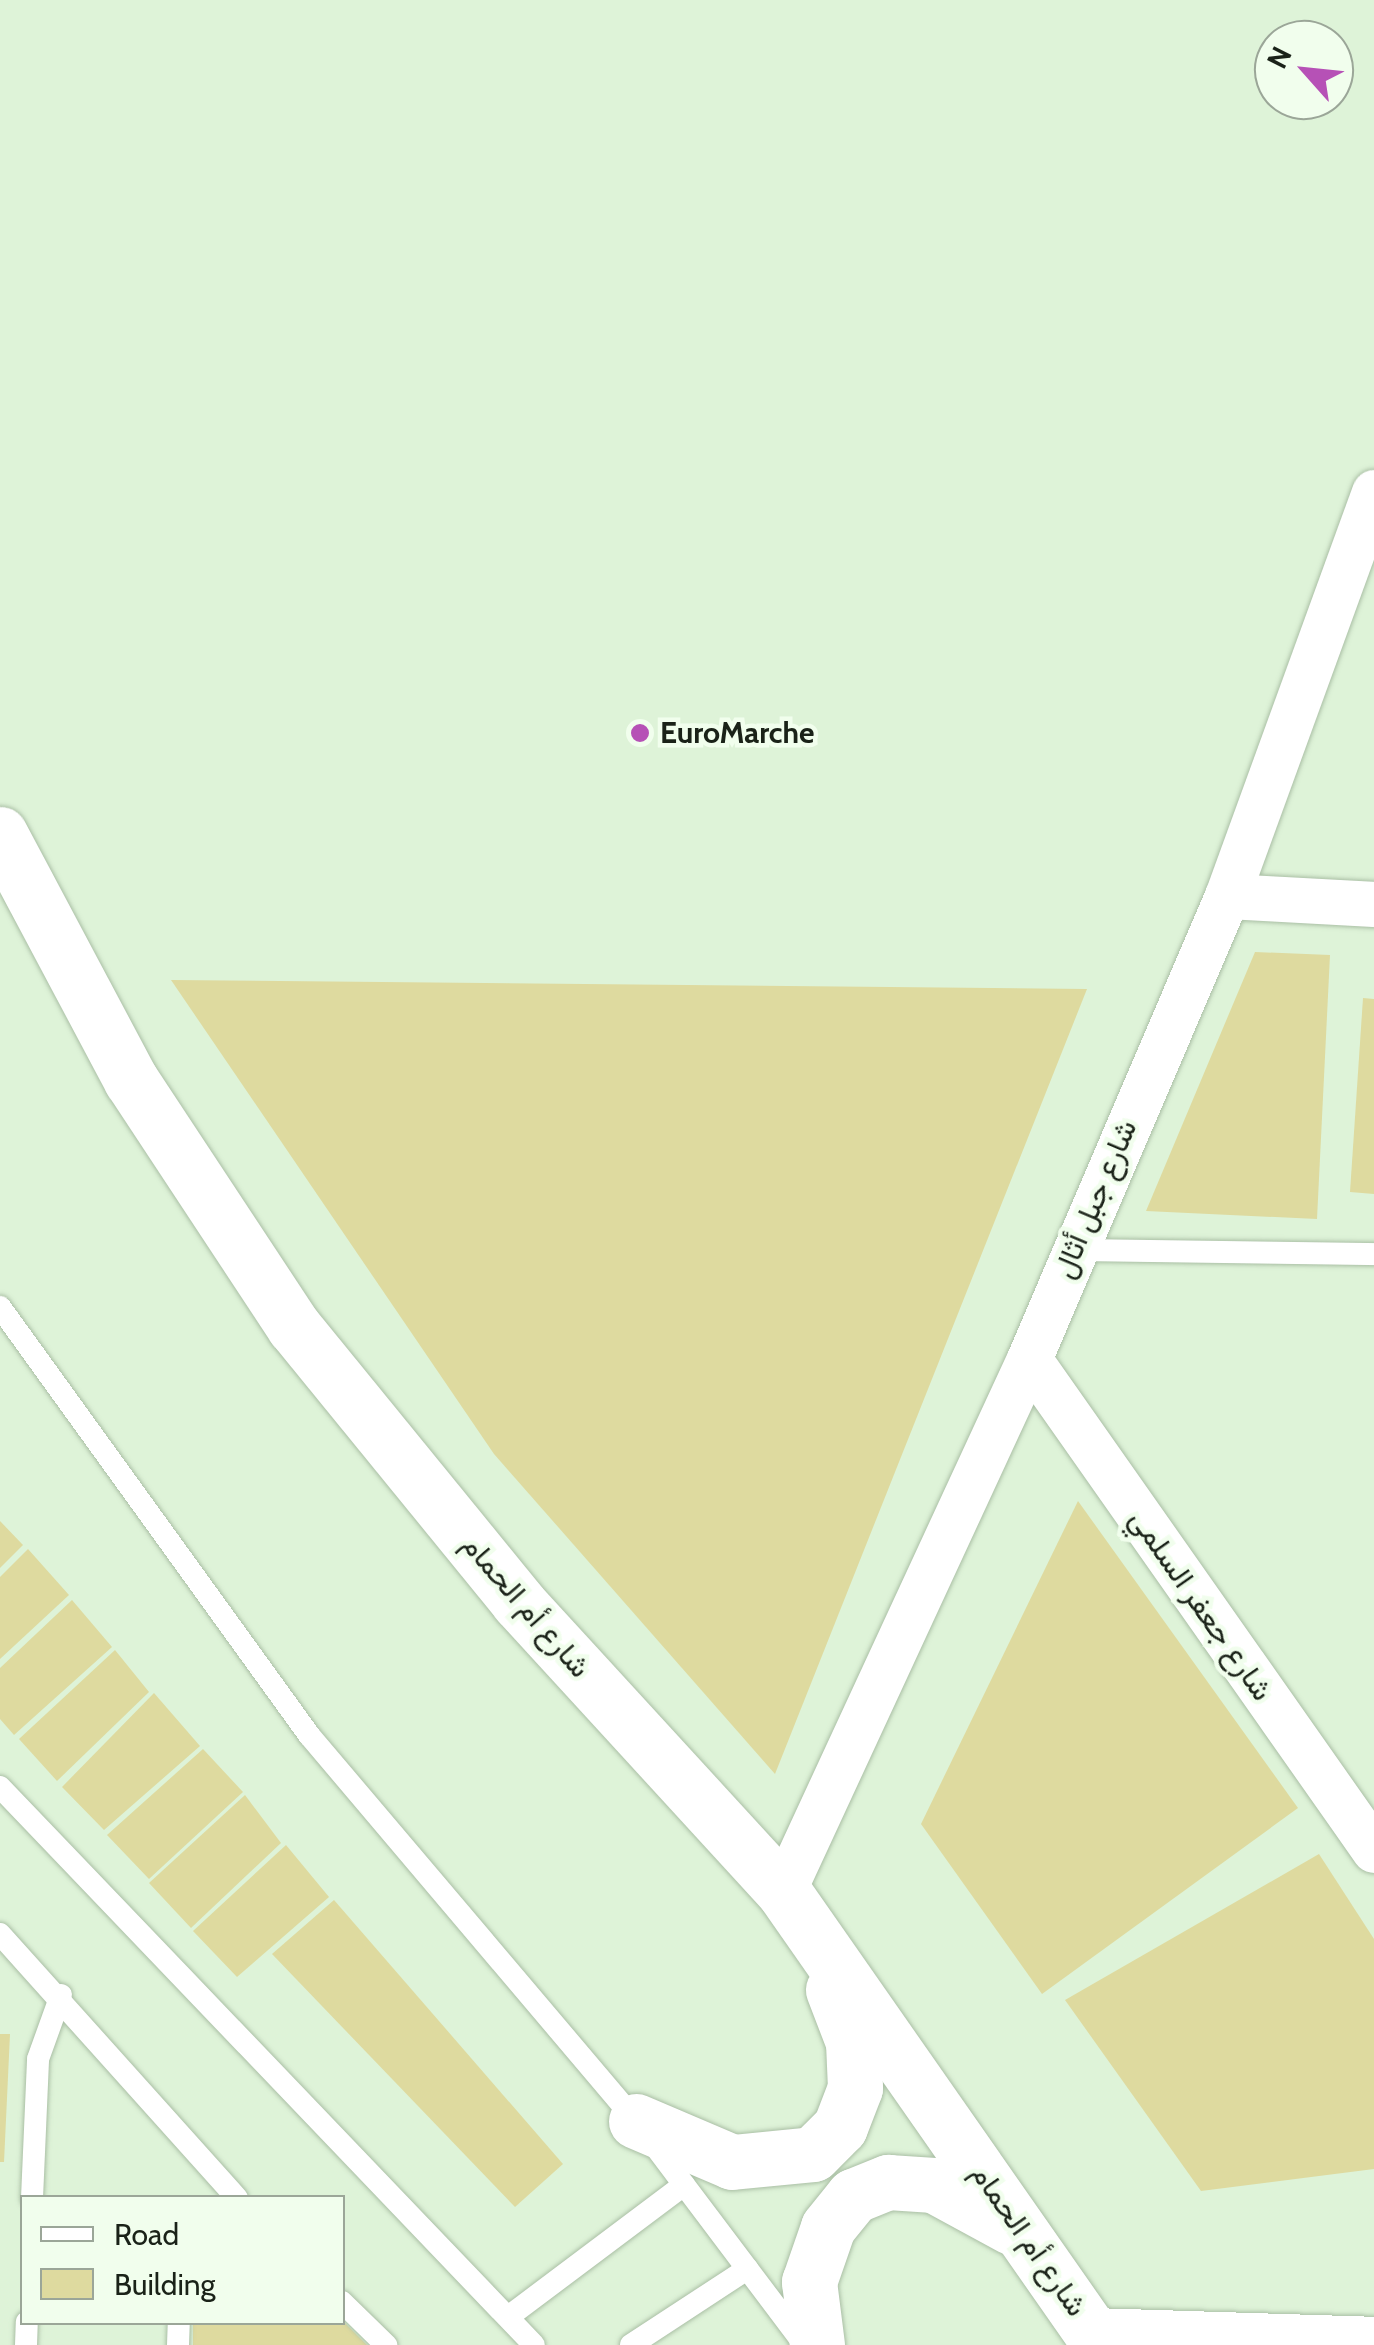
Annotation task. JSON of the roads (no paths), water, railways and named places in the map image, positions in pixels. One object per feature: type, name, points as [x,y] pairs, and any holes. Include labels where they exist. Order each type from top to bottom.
[{"type":"main road","name":"شارع أم الحمام","points":[[0,834],[131,1080],[294,1327],[518,1602],[782,1891],[1096,2338]]},
{"type":"main road","points":[[636,2121],[732,2162],[814,2154],[840,2126],[855,2088],[853,2042],[822,1948]]},
{"type":"main road","points":[[817,2345],[809,2282],[828,2227],[853,2196],[888,2182],[934,2185],[1026,2237]]},
{"type":"street","name":"شارع جبل أثال","points":[[782,1891],[1029,1359],[1072,1250],[1228,896],[1374,492]]},
{"type":"street","points":[[1228,896],[1374,904]]},
{"type":"street","name":"شارع جعفر السلمي","points":[[1029,1359],[1374,1850]]},
{"type":"street","points":[[1096,2338],[1374,2340]]},
{"type":"lane","points":[[1072,1250],[1374,1254]]},
{"type":"lane","points":[[0,1307],[309,1736],[636,2121],[804,2345]]},
{"type":"lane","points":[[0,1787],[512,2314],[534,2345]]},
{"type":"lane","points":[[0,1934],[61,1995],[227,2194]]},
{"type":"lane","points":[[32,2195],[38,2059],[61,1995]]},
{"type":"lane","points":[[512,2314],[684,2185]]},
{"type":"lane","points":[[631,2345],[748,2269]]},
{"type":"lane","points":[[345,2305],[386,2345]]},
{"type":"place","name":"EuroMarche","points":[[640,733]]}]
